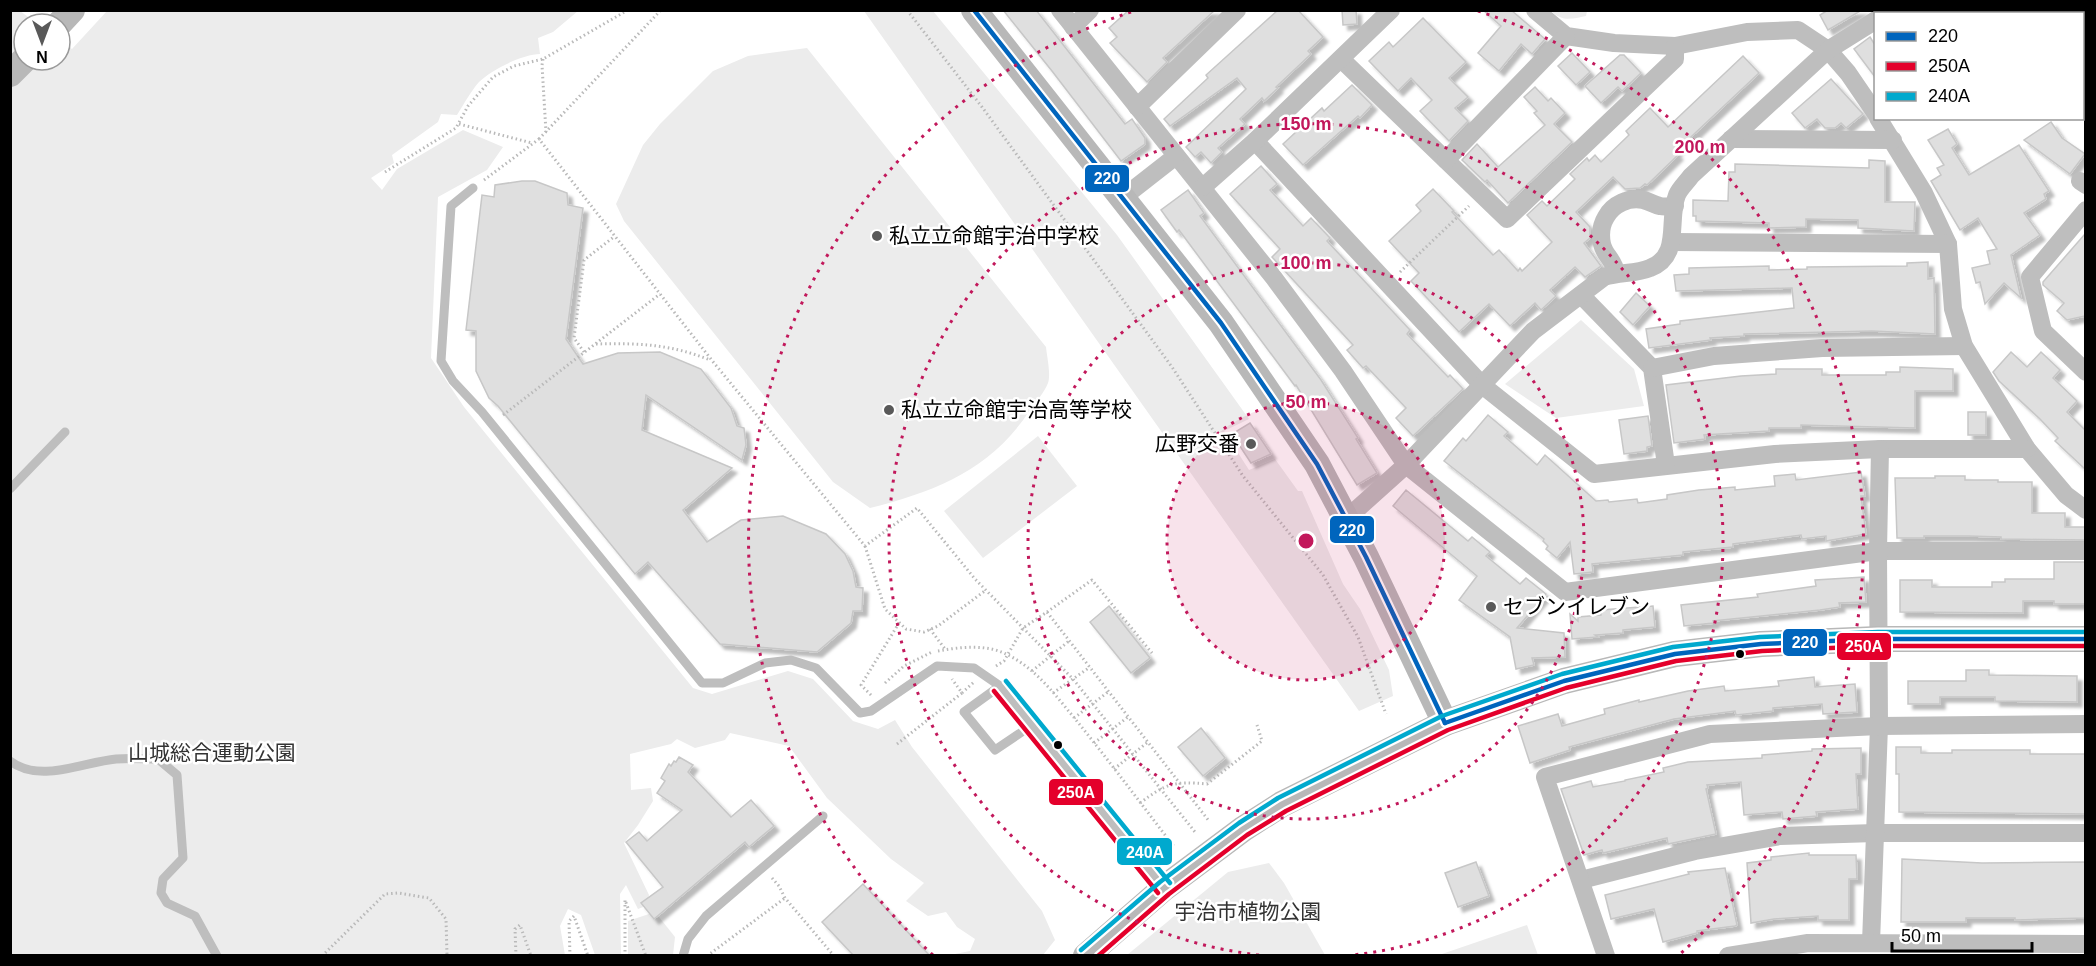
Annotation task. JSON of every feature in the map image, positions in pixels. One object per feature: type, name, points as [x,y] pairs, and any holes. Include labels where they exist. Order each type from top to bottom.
[{"type":"street","points":[[974,10],[1221,323],[1317,464],[1366,556],[1445,723]]},
{"type":"street","points":[[1060,10],[1274,278],[1343,371],[1406,465],[1565,592],[1878,551],[2085,551]]},
{"type":"street","points":[[1073,27],[1090,10]]},
{"type":"street","points":[[1137,107],[1237,10]]},
{"type":"street","points":[[1535,10],[1566,36],[1614,43],[1676,46],[1747,32],[1798,30],[1828,50],[1848,73],[1874,112]]},
{"type":"street","points":[[1203,187],[1255,141],[1388,12]]},
{"type":"street","points":[[1346,519],[1406,465],[1533,332],[1604,277],[1650,268],[1660,262],[1668,253],[1672,242],[1677,194],[1692,177],[1828,50],[1874,21]]},
{"type":"street","points":[[1446,160],[1566,36]]},
{"type":"street","points":[[1341,58],[1507,219],[1676,59],[1676,46]]},
{"type":"street","points":[[1879,120],[1924,193],[1948,244],[1953,309],[1964,346],[2027,449],[2066,495],[2085,510]]},
{"type":"street","points":[[1731,140],[1893,140]]},
{"type":"street","points":[[1255,141],[1482,385],[1593,474],[1775,454],[1880,449],[2027,449]]},
{"type":"street","points":[[1121,199],[1176,156]]},
{"type":"street","points":[[1616,273],[1615,263],[1602,246],[1603,223],[1609,212],[1629,200],[1641,199],[1660,206],[1675,206]]},
{"type":"street","points":[[2085,210],[2030,277],[2043,331],[2085,372]]},
{"type":"street","points":[[1672,242],[1948,244]]},
{"type":"street","points":[[1581,295],[1652,368],[1666,465]]},
{"type":"street","points":[[1652,368],[1714,356],[1789,350],[1964,346]]},
{"type":"street","points":[[1875,948],[1880,449]]},
{"type":"street","points":[[1086,956],[1164,888],[1243,829],[1282,804],[1445,723],[1564,681],[1676,654],[1761,644],[1878,639],[2085,639]]},
{"type":"street","points":[[1606,956],[1545,777],[1710,734],[1879,726],[2085,724]]},
{"type":"street","points":[[1581,880],[1695,851],[1780,836],[1875,833],[2085,833]]},
{"type":"street","points":[[1728,956],[1808,943],[1875,948],[2085,944]]},
{"type":"lane","points":[[473,188],[451,206],[441,360],[453,381],[492,424],[702,682],[723,682],[765,663],[791,660],[816,668],[860,713],[871,711],[937,666],[974,668],[1000,686],[1164,888]]},
{"type":"lane","points":[[10,489],[65,432]]},
{"type":"lane","points":[[1000,686],[964,712],[995,750],[1032,725]]},
{"type":"lane","points":[[10,761],[31,770],[60,770],[114,759],[158,759],[177,775],[183,858],[163,879],[160,893],[167,903],[195,916],[218,956]]},
{"type":"lane","points":[[683,956],[688,939],[706,916],[823,816]]},
{"type":"path","points":[[385,172],[456,128],[468,106],[493,77],[514,66],[543,59],[628,10]]},
{"type":"path","points":[[473,188],[539,139],[661,10]]},
{"type":"path","points":[[907,10],[982,107],[1172,367],[1243,476],[1323,575],[1358,637],[1386,714]]},
{"type":"path","points":[[543,59],[546,132]]},
{"type":"path","points":[[459,124],[534,143]]},
{"type":"path","points":[[539,139],[712,360],[866,546],[885,609],[906,629],[924,632],[938,626],[986,590]]},
{"type":"path","points":[[1387,284],[1481,194]]},
{"type":"path","points":[[584,352],[574,338],[584,260],[615,236]]},
{"type":"path","points":[[492,424],[660,294]]},
{"type":"path","points":[[595,344],[638,343],[666,346],[712,360]]},
{"type":"path","points":[[866,546],[917,508],[986,590],[1074,680],[1195,832]]},
{"type":"path","points":[[897,744],[1004,661],[1023,628],[1092,580],[1152,653]]},
{"type":"path","points":[[1047,612],[1209,820]]},
{"type":"path","points":[[930,629],[945,650],[950,678],[962,693]]},
{"type":"path","points":[[1032,671],[1069,640]]},
{"type":"path","points":[[1053,693],[1090,667]]},
{"type":"path","points":[[1074,718],[1108,692]]},
{"type":"path","points":[[1094,743],[1128,717]]},
{"type":"path","points":[[1140,803],[1160,788],[1179,782],[1207,784],[1262,741],[1257,725]]},
{"type":"path","points":[[1114,769],[1148,742]]},
{"type":"path","points":[[763,867],[779,886],[784,898],[834,956]]},
{"type":"path","points":[[322,956],[385,894],[398,892],[429,898],[446,919],[447,956]]},
{"type":"path","points":[[707,956],[784,898]]},
{"type":"path","points":[[626,956],[626,900],[646,956]]},
{"type":"path","points":[[570,956],[569,921],[574,916],[588,956]]},
{"type":"path","points":[[516,956],[515,929],[520,925],[531,956]]},
{"type":"green space","name":"山城総合運動公園","points":[[10,11],[21,12],[12,12],[12,72],[72,72],[72,49],[107,11],[578,11],[553,32],[538,38],[540,54],[516,60],[484,77],[473,89],[457,115],[441,114],[438,122],[392,155],[394,163],[371,178],[382,190],[397,169],[463,130],[503,147],[487,170],[438,197],[431,358],[464,407],[693,688],[712,694],[788,671],[813,679],[853,721],[878,729],[895,720],[912,747],[1042,911],[1055,940],[1043,955],[950,955],[970,951],[975,939],[957,927],[946,912],[928,916],[906,901],[924,883],[891,859],[827,798],[789,746],[730,733],[725,740],[695,748],[677,739],[671,744],[630,754],[631,790],[651,788],[653,801],[624,843],[649,895],[646,906],[638,909],[626,885],[620,894],[621,955],[595,955],[581,915],[568,909],[560,926],[565,955],[11,955]]},
{"type":"green space","points":[[864,11],[933,11],[1117,235],[1249,419],[1224,431],[1249,470],[1275,459],[1298,491],[1302,491],[1343,584],[1360,609],[1389,670],[1393,696],[1359,711]]},
{"type":"green space","points":[[1551,11],[1587,11],[1586,16],[1567,19]]},
{"type":"green space","points":[[807,48],[1046,347],[1048,360],[1049,379],[1044,390],[1015,431],[980,463],[960,475],[917,494],[870,508],[833,482],[624,221],[616,204],[643,145],[660,124],[713,71],[748,56]]},
{"type":"green space","points":[[1581,320],[1634,369],[1644,406],[1556,418],[1505,384]]},
{"type":"green space","points":[[1038,436],[1077,486],[983,558],[944,511]]},
{"type":"green space","name":"宇治市植物公園","points":[[1269,863],[1284,883],[1325,955],[1127,955],[1228,872]]},
{"type":"green space","points":[[655,912],[675,937],[673,955],[628,955],[628,921]]},
{"type":"green space","points":[[1527,925],[1538,955],[1439,955]]},
{"type":"building","points":[[1003,10],[1036,10],[1125,124],[1132,119],[1145,138],[1145,144],[1121,161]]},
{"type":"building","points":[[1129,10],[1215,10],[1163,58],[1167,62],[1147,82],[1110,43],[1117,37],[1109,28]]},
{"type":"building","points":[[1278,10],[1298,10],[1323,37],[1308,51],[1311,54],[1276,87],[1278,88],[1264,101],[1262,98],[1240,119],[1245,124],[1218,148],[1222,152],[1211,163],[1201,152],[1195,157],[1186,147],[1246,89],[1237,78],[1170,126],[1164,119],[1208,78],[1206,75]]},
{"type":"building","points":[[1342,10],[1356,10],[1357,24],[1343,25]]},
{"type":"building","points":[[1483,10],[1511,10],[1545,39],[1532,54],[1521,44],[1499,71],[1478,53],[1501,26]]},
{"type":"building","points":[[1828,10],[1862,10],[1828,30],[1820,15]]},
{"type":"building","points":[[1423,18],[1466,62],[1449,78],[1468,97],[1455,108],[1468,121],[1449,141],[1420,111],[1432,100],[1411,78],[1398,91],[1369,61],[1389,42],[1393,47]]},
{"type":"building","points":[[1870,37],[1874,43],[1874,76],[1854,49]]},
{"type":"building","points":[[1572,53],[1590,72],[1576,85],[1558,66]]},
{"type":"building","points":[[1620,55],[1624,55],[1641,73],[1622,91],[1618,87],[1601,103],[1585,86]]},
{"type":"building","points":[[1743,56],[1759,73],[1675,152],[1678,155],[1647,185],[1625,189],[1613,177],[1576,212],[1590,227],[1590,238],[1584,243],[1601,266],[1585,277],[1575,267],[1550,290],[1556,296],[1541,310],[1535,303],[1510,326],[1489,304],[1459,332],[1411,281],[1419,273],[1389,241],[1421,211],[1416,205],[1433,189],[1493,255],[1499,250],[1518,271],[1520,268],[1522,271],[1552,242],[1527,215],[1542,201],[1547,206],[1575,179],[1570,174],[1587,158],[1589,161],[1595,155],[1601,162],[1629,135],[1626,131],[1650,108],[1668,127]]},
{"type":"building","points":[[1831,79],[1863,114],[1846,128],[1841,123],[1835,128],[1825,128],[1817,119],[1805,128],[1792,113]]},
{"type":"building","points":[[1352,85],[1372,105],[1360,118],[1358,116],[1303,165],[1283,144],[1322,108],[1324,111]]},
{"type":"building","points":[[1535,87],[1548,101],[1551,98],[1565,113],[1554,124],[1572,142],[1508,203],[1487,180],[1485,182],[1462,160],[1477,144],[1498,167],[1545,125],[1534,113],[1537,111],[1524,97]]},
{"type":"building","points":[[2051,122],[2062,138],[2085,154],[2070,174],[2024,140]]},
{"type":"building","points":[[1948,129],[1957,144],[1952,148],[1969,175],[2019,145],[2049,191],[2044,194],[2046,199],[2024,213],[2040,235],[2011,255],[2021,298],[2004,283],[1985,304],[1980,282],[1976,283],[1972,268],[1990,264],[1987,251],[1997,249],[1978,218],[1960,230],[1931,181],[1941,175],[1937,168],[1944,165],[1928,140]]},
{"type":"building","points":[[1869,160],[1885,161],[1885,202],[1915,202],[1914,231],[1858,228],[1858,220],[1806,219],[1806,227],[1769,228],[1769,223],[1696,221],[1696,216],[1693,216],[1693,200],[1728,201],[1729,172],[1735,172],[1735,164],[1869,168]]},
{"type":"building","points":[[1261,166],[1277,184],[1270,190],[1303,226],[1311,218],[1330,238],[1327,241],[1410,330],[1407,334],[1448,377],[1450,375],[1463,389],[1413,436],[1396,418],[1406,408],[1366,366],[1363,368],[1347,350],[1353,345],[1272,257],[1280,249],[1230,194]]},
{"type":"building","points":[[535,181],[567,193],[568,205],[583,208],[566,339],[583,364],[618,353],[660,352],[701,369],[731,408],[737,426],[744,428],[746,445],[742,460],[646,395],[642,430],[732,468],[683,510],[707,542],[741,520],[783,516],[826,534],[845,554],[853,571],[856,587],[863,588],[862,611],[853,611],[851,623],[817,652],[720,644],[648,562],[635,574],[498,406],[489,398],[476,371],[476,331],[466,330],[482,195],[494,197],[495,185]]},
{"type":"building","points":[[1188,190],[1204,213],[1200,216],[1321,380],[1377,473],[1357,485],[1296,385],[1179,230],[1177,232],[1161,210]]},
{"type":"building","points":[[2085,234],[2085,316],[2067,320],[2057,311],[2064,303],[2043,285],[2043,282]]},
{"type":"building","points":[[1928,262],[1928,279],[1934,278],[1935,334],[1872,331],[1744,334],[1744,336],[1710,338],[1711,340],[1649,348],[1646,329],[1680,324],[1680,321],[1794,308],[1792,288],[1676,291],[1674,275],[1689,274],[1689,268],[1769,266],[1769,270],[1807,269],[1807,267],[1907,266],[1907,263]]},
{"type":"building","points":[[1636,293],[1650,306],[1633,325],[1620,312]]},
{"type":"building","points":[[2011,352],[2027,367],[2041,352],[2060,370],[2053,378],[2077,401],[2067,412],[2085,430],[2085,469],[2055,441],[2058,438],[1999,381],[1993,372]]},
{"type":"building","points":[[1900,367],[1953,369],[1953,391],[1915,391],[1915,428],[1801,425],[1801,428],[1769,428],[1769,431],[1704,435],[1705,439],[1674,443],[1666,385],[1776,374],[1776,369],[1822,369],[1822,375],[1886,375],[1886,372],[1900,372]]},
{"type":"building","points":[[1968,412],[1986,412],[1986,435],[1968,435]]},
{"type":"building","points":[[1488,415],[1508,432],[1504,436],[1537,465],[1545,455],[1596,501],[1637,499],[1638,503],[1667,499],[1667,495],[1699,490],[1735,487],[1735,490],[1775,486],[1774,476],[1795,474],[1796,480],[1861,472],[1865,496],[1861,496],[1866,534],[1826,541],[1826,536],[1802,539],[1801,535],[1733,544],[1733,547],[1683,552],[1683,555],[1592,564],[1593,572],[1574,574],[1570,542],[1557,558],[1546,549],[1548,546],[1543,541],[1544,539],[1444,461],[1463,438],[1466,441]]},
{"type":"building","points":[[1648,416],[1652,446],[1647,447],[1647,451],[1624,454],[1619,420]]},
{"type":"building","name":"広野交番","points":[[1250,423],[1271,454],[1251,463],[1232,434]]},
{"type":"building","points":[[1935,476],[1965,476],[1965,480],[2032,482],[2032,513],[2065,513],[2065,527],[2085,527],[2085,540],[2001,539],[2001,537],[1969,536],[1897,538],[1895,478],[1935,478]]},
{"type":"building","points":[[1406,490],[1468,541],[1472,537],[1490,552],[1486,556],[1520,584],[1526,578],[1546,594],[1517,628],[1564,633],[1565,657],[1532,658],[1534,665],[1516,669],[1510,637],[1459,600],[1477,576],[1393,506]]},
{"type":"building","points":[[2054,562],[2085,562],[2085,604],[2023,601],[2023,613],[1900,612],[1900,580],[1932,580],[1932,587],[1992,587],[1992,582],[2005,582],[2005,579],[2054,579]]},
{"type":"building","points":[[1864,577],[1866,602],[1839,603],[1840,607],[1820,610],[1684,626],[1681,605],[1758,597],[1757,594],[1816,586],[1815,580]]},
{"type":"building","points":[[1109,606],[1150,658],[1131,673],[1090,622]]},
{"type":"building","points":[[1653,606],[1655,627],[1572,639],[1570,614],[1578,621],[1578,617],[1601,615],[1601,610]]},
{"type":"building","points":[[1966,670],[1989,670],[1989,675],[2077,676],[2077,702],[1995,701],[1995,697],[1940,697],[1940,704],[1908,704],[1908,681],[1966,681]]},
{"type":"building","points":[[1814,677],[1815,687],[1855,684],[1857,712],[1823,714],[1822,704],[1773,708],[1773,711],[1736,715],[1735,711],[1674,719],[1569,747],[1570,750],[1530,763],[1518,726],[1558,714],[1562,726],[1605,714],[1604,709],[1639,700],[1639,702],[1724,686],[1725,691],[1779,686],[1778,681]]},
{"type":"building","points":[[1201,728],[1225,758],[1203,776],[1178,747]]},
{"type":"building","points":[[1896,747],[1921,747],[1921,753],[1952,753],[1952,750],[2030,750],[2030,754],[2085,754],[2085,814],[1899,812]]},
{"type":"building","points":[[1861,748],[1861,774],[1856,774],[1858,809],[1816,812],[1817,816],[1783,819],[1782,812],[1744,815],[1741,782],[1707,785],[1716,834],[1668,844],[1667,838],[1603,853],[1602,850],[1584,855],[1561,789],[1591,781],[1593,787],[1625,781],[1664,772],[1663,768],[1688,762],[1762,758],[1762,755],[1812,751],[1812,749]]},
{"type":"building","points":[[679,757],[693,765],[688,772],[731,817],[751,800],[774,826],[749,847],[745,842],[654,919],[641,903],[663,887],[626,842],[639,832],[647,841],[682,810],[657,793],[665,781],[661,778],[669,764],[671,766]]},
{"type":"building","points":[[1809,853],[1809,855],[1856,855],[1857,879],[1849,879],[1849,920],[1818,920],[1818,916],[1751,923],[1747,863],[1771,860],[1771,857]]},
{"type":"building","points":[[1902,859],[1982,863],[2085,862],[2085,918],[2015,920],[2015,918],[1966,918],[1966,922],[1901,922]]},
{"type":"building","points":[[1476,862],[1489,896],[1458,907],[1445,873]]},
{"type":"building","points":[[1725,868],[1737,925],[1735,926],[1697,931],[1697,933],[1663,942],[1654,909],[1611,919],[1605,895],[1689,874],[1688,872]]},
{"type":"building","points":[[863,884],[930,956],[854,956],[822,922]]},
{"type":"transit line","name":"220","points":[[974,10],[1221,323],[1317,464],[1366,557],[1445,723]]},
{"type":"transit line","name":"240A","points":[[1081,950],[1160,882],[1239,823],[1278,798],[1442,716],[1562,674],[1673,647],[1760,637],[1878,632],[2086,632]]},
{"type":"transit line","name":"220","points":[[1445,723],[1564,681],[1675,654],[1761,644],[1878,639],[2086,639]]},
{"type":"transit line","name":"250A","points":[[1098,956],[1169,894],[1247,835],[1286,811],[1448,730],[1566,688],[1676,661],[1762,651],[1878,646],[2086,646]]},
{"type":"transit line","name":"240A","points":[[1006,681],[1170,883]]},
{"type":"transit line","name":"250A","points":[[994,691],[1158,893]]},
{"type":"place","name":"私立立命館宇治中学校","points":[[877,236]]},
{"type":"place","name":"私立立命館宇治高等学校","points":[[889,410]]},
{"type":"place","name":"広野交番","points":[[1251,444]]},
{"type":"place","name":"セブンイレブン","points":[[1491,607]]}]
